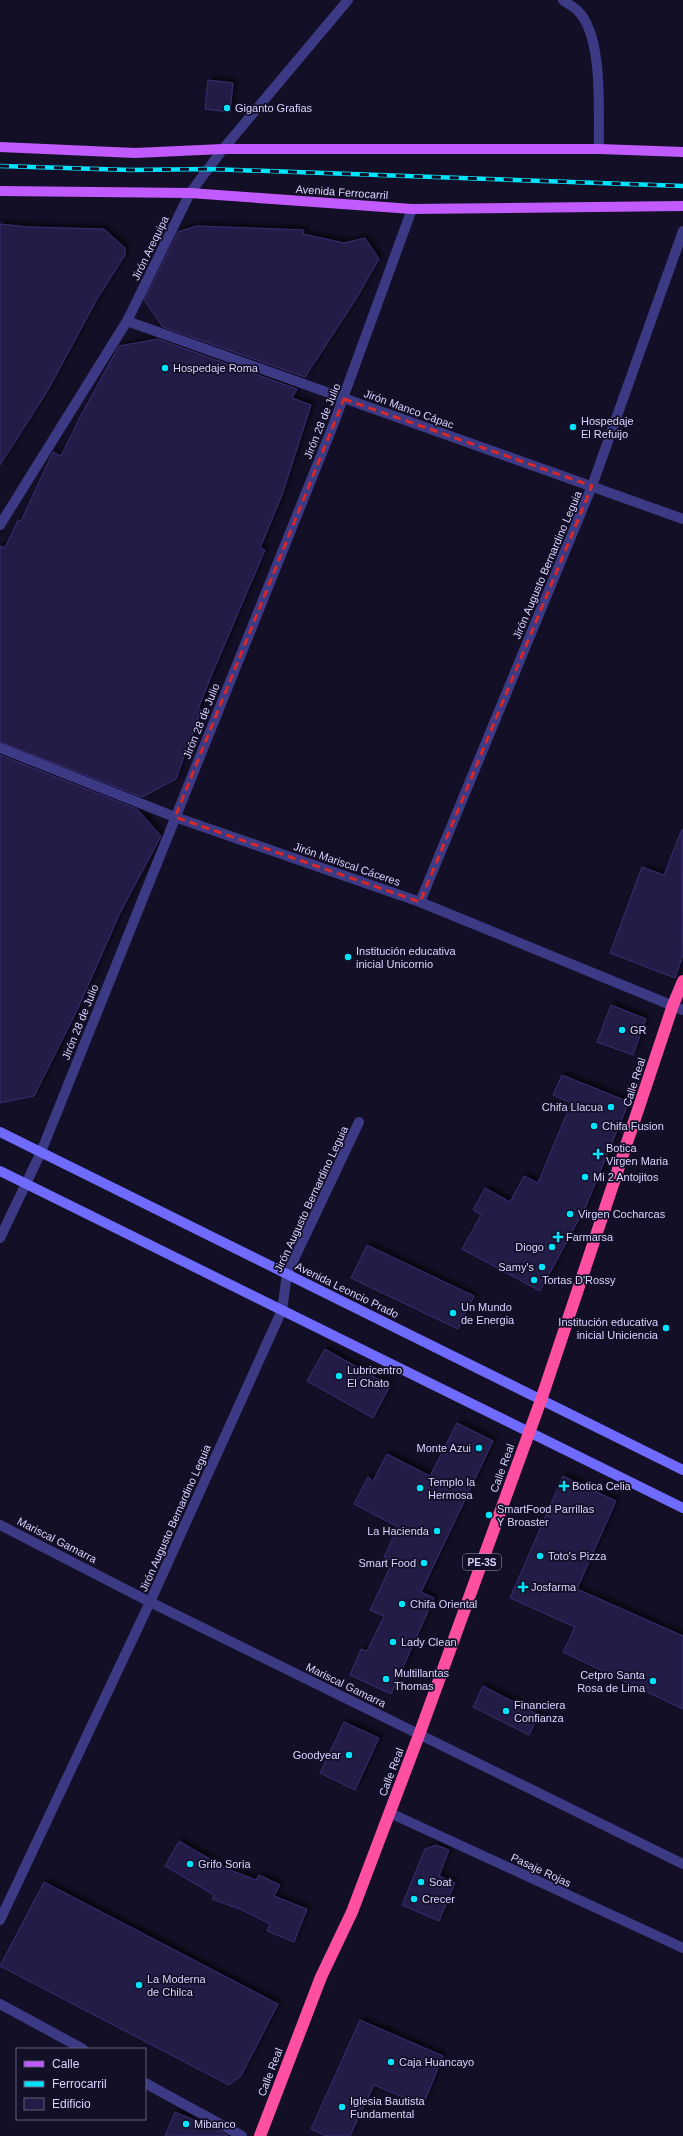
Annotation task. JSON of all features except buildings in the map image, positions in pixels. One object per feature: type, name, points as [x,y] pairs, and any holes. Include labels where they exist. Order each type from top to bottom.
[{"type":"highway","name":"Calle Real","points":[[260,2136],[321,1977],[352,1912],[419,1735],[541,1400],[678,1008],[683,981]]},
{"type":"main road","points":[[0,147],[135,153],[223,149],[599,149],[683,152]]},
{"type":"main road","name":"Avenida Ferrocarril","points":[[0,191],[190,193],[412,209],[683,206]]},
{"type":"street","name":"Jirón Arequipa","points":[[0,525],[127,321],[190,193],[223,149],[348,0]]},
{"type":"street","points":[[564,0],[579,12],[591,33],[597,58],[599,149]]},
{"type":"street","name":"Jirón 28 de Julio","points":[[0,1238],[41,1152],[344,398],[412,209]]},
{"type":"street","name":"Jirón Augusto Bernardino Leguia","points":[[420,902],[592,486],[683,231]]},
{"type":"street","name":"Jirón Manco Cápac","points":[[127,321],[683,519]]},
{"type":"street","name":"Jirón Mariscal Cáceres","points":[[0,748],[175,817],[420,902],[678,1008]]},
{"type":"street","name":"Jirón Augusto Bernardino Leguia","points":[[0,1920],[150,1602],[282,1310],[287,1274],[359,1122]]},
{"type":"street","name":"Avenida Leoncio Prado","points":[[0,1132],[683,1470]]},
{"type":"street","points":[[0,1171],[683,1508]]},
{"type":"street","name":"Mariscal Gamarra","points":[[0,1525],[150,1602],[683,1864]]},
{"type":"street","name":"Pasaje Rojas","points":[[390,1813],[683,1948]]},
{"type":"street","points":[[0,2004],[81,2048]]},
{"type":"street","points":[[146,2084],[242,2136]]},
{"type":"highlighted area","points":[[344,399],[592,486],[420,902],[175,817]]},
{"type":"railway","points":[[0,166],[131,170],[209,169],[683,186]]},
{"type":"place","name":"Giganto Grafias","points":[[227,108]]},
{"type":"place","name":"Hospedaje Roma","points":[[165,368]]},
{"type":"place","name":"Hospedaje El Refuijo","points":[[573,427]]},
{"type":"place","name":"Institución educativa inicial Unicornio","points":[[348,957]]},
{"type":"place","name":"GR","points":[[622,1030]]},
{"type":"place","name":"Chifa Llacua","points":[[611,1107]]},
{"type":"place","name":"Chifa Fusion","points":[[594,1126]]},
{"type":"place","name":"Botica Virgen Maria","points":[[598,1154]]},
{"type":"place","name":"Mi 2 Antojitos","points":[[585,1177]]},
{"type":"place","name":"Virgen Cocharcas","points":[[570,1214]]},
{"type":"place","name":"Farmarsa","points":[[558,1237]]},
{"type":"place","name":"Diogo","points":[[552,1247]]},
{"type":"place","name":"Samy's","points":[[542,1267]]},
{"type":"place","name":"Tortas D'Rossy","points":[[534,1280]]},
{"type":"place","name":"Un Mundo de Energia","points":[[453,1313]]},
{"type":"place","name":"Institución educativa inicial Uniciencia","points":[[666,1328]]},
{"type":"place","name":"Lubricentro El Chato","points":[[339,1376]]},
{"type":"place","name":"Monte Azui","points":[[479,1448]]},
{"type":"place","name":"Botica Celia","points":[[564,1486]]},
{"type":"place","name":"Templo la Hermosa","points":[[420,1488]]},
{"type":"place","name":"SmartFood Parrillas Y Broaster","points":[[489,1515]]},
{"type":"place","name":"La Hacienda","points":[[437,1531]]},
{"type":"place","name":"Toto's Pizza","points":[[540,1556]]},
{"type":"place","name":"Smart Food","points":[[424,1563]]},
{"type":"place","name":"Josfarma","points":[[523,1587]]},
{"type":"place","name":"Chifa Oriental","points":[[402,1604]]},
{"type":"place","name":"Lady Clean","points":[[393,1642]]},
{"type":"place","name":"Multillantas Thomas","points":[[386,1679]]},
{"type":"place","name":"Cetpro Santa Rosa de Lima","points":[[653,1681]]},
{"type":"place","name":"Financiera Confianza","points":[[506,1711]]},
{"type":"place","name":"Goodyear","points":[[349,1755]]},
{"type":"place","name":"Grifo Soria","points":[[190,1864]]},
{"type":"place","name":"Soat","points":[[421,1882]]},
{"type":"place","name":"Crecer","points":[[414,1899]]},
{"type":"place","name":"La Moderna de Chilca","points":[[139,1985]]},
{"type":"place","name":"Caja Huancayo","points":[[391,2062]]},
{"type":"place","name":"Iglesia Bautista Fundamental","points":[[342,2107]]},
{"type":"place","name":"Mibanco","points":[[186,2124]]}]
